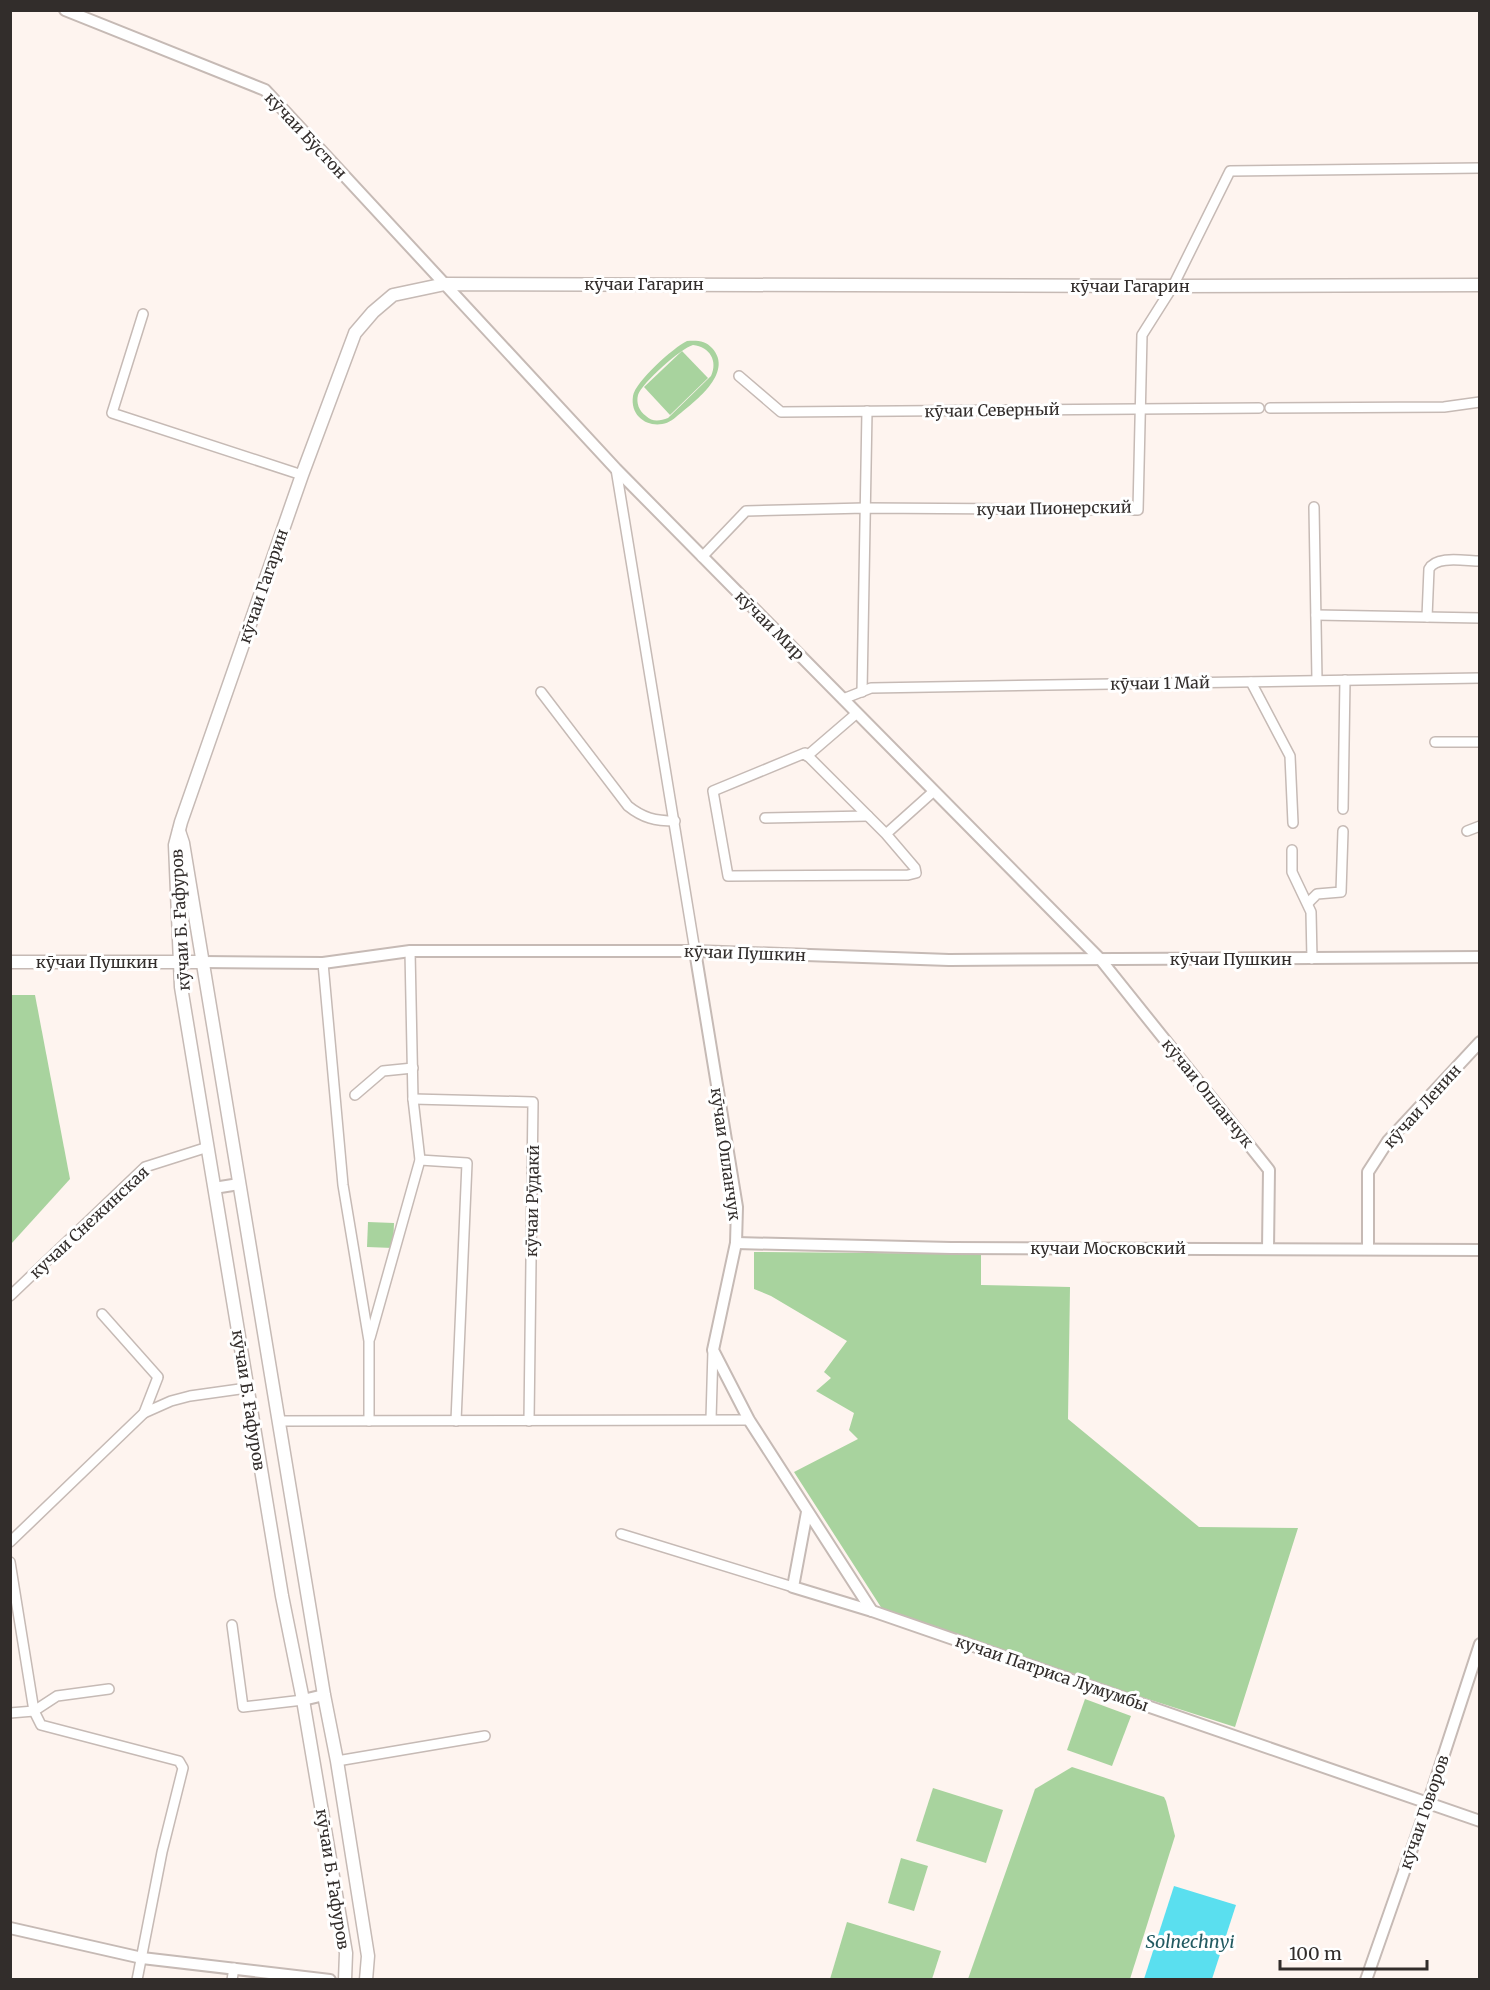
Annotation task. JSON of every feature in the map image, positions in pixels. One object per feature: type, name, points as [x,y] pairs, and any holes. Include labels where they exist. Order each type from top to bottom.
[{"type":"main road","name":"кӯчаи Гагарин","points":[[179,831],[302,475],[356,333],[373,312],[393,296],[445,284],[1479,285]]},
{"type":"main road","name":"кӯчаи Б. Ғафуров","points":[[179,831],[175,845],[181,987],[282,1596],[303,1700],[346,1953],[345,1980]]},
{"type":"main road","name":"кӯчаи Б. Ғафуров","points":[[179,831],[183,843],[278,1421],[337,1761],[368,1956],[366,1980]]},
{"type":"main road","name":"кӯчаи Пушкин","points":[[10,962],[202,962]]},
{"type":"street","name":"кӯчаи Бӯстон","points":[[65,10],[265,90],[445,284]]},
{"type":"street","name":"кучаи Пионерский","points":[[702,557],[746,511],[865,508],[1138,510],[1142,335],[1173,286],[1230,171],[1479,168]]},
{"type":"street","name":"кӯчаи Мир","points":[[445,284],[616,469],[1101,960]]},
{"type":"street","points":[[143,314],[112,413],[302,475]]},
{"type":"street","name":"кӯчаи Северный","points":[[739,376],[781,412],[1259,408]]},
{"type":"street","points":[[1270,408],[1444,407],[1479,402]]},
{"type":"street","points":[[862,692],[867,411]]},
{"type":"street","points":[[616,469],[695,951]]},
{"type":"street","points":[[1314,507],[1317,680]]},
{"type":"street","points":[[1427,617],[1431,564],[1438,561],[1479,561]]},
{"type":"street","points":[[1316,615],[1479,618]]},
{"type":"street","name":"кӯчаи 1 Май","points":[[843,699],[871,688],[1479,678]]},
{"type":"street","points":[[1343,809],[1345,680]]},
{"type":"street","points":[[1251,682],[1290,756],[1293,823]]},
{"type":"street","points":[[542,692],[628,807],[649,819],[675,821]]},
{"type":"street","points":[[807,756],[857,712]]},
{"type":"street","points":[[1435,741],[1479,742]]},
{"type":"street","points":[[805,753],[807,756],[886,834],[915,868],[916,873],[908,875],[728,876],[713,791],[805,753]]},
{"type":"street","points":[[886,834],[934,791]]},
{"type":"street","points":[[765,818],[868,816]]},
{"type":"street","points":[[1467,831],[1479,826]]},
{"type":"street","points":[[1308,903],[1317,894],[1341,892],[1343,831]]},
{"type":"street","points":[[1292,850],[1292,872],[1311,912],[1312,959]]},
{"type":"street","points":[[369,1341],[420,1160],[413,1099],[410,951]]},
{"type":"street","name":"кӯчаи Пушкин","points":[[202,962],[323,963],[410,951],[695,951],[949,960],[1479,957]]},
{"type":"street","name":"кӯчаи Опланчук","points":[[695,951],[737,1207],[736,1243],[713,1350]]},
{"type":"street","name":"кӯчаи Опланчук","points":[[1101,960],[1269,1170],[1268,1249]]},
{"type":"street","points":[[323,963],[343,1185],[369,1341],[369,1421]]},
{"type":"street","name":"кӯчаи Ленин","points":[[1368,1250],[1368,1172],[1388,1141],[1479,1042]]},
{"type":"street","points":[[356,1095],[383,1071],[413,1068]]},
{"type":"street","name":"кӯчаи Рӯдакӣ","points":[[413,1099],[533,1102],[529,1421]]},
{"type":"street","name":"кучаи Снежинская","points":[[10,1296],[145,1167],[208,1147]]},
{"type":"street","points":[[420,1160],[467,1163],[456,1421]]},
{"type":"street","points":[[214,1188],[239,1184]]},
{"type":"street","name":"кучаи Московский","points":[[736,1243],[951,1248],[1479,1251]]},
{"type":"street","points":[[102,1314],[158,1377],[144,1413]]},
{"type":"street","points":[[711,1419],[713,1350]]},
{"type":"street","points":[[713,1350],[749,1420],[872,1611]]},
{"type":"street","points":[[10,1542],[144,1413],[171,1401],[190,1396],[247,1388]]},
{"type":"street","points":[[278,1421],[749,1420]]},
{"type":"street","points":[[793,1587],[807,1512]]},
{"type":"street","name":"кучаи Патриса Лумумбы","points":[[621,1534],[872,1611],[1479,1821]]},
{"type":"street","points":[[10,1562],[34,1711],[41,1725],[179,1761],[183,1768],[162,1852],[137,1980]]},
{"type":"street","points":[[232,1625],[243,1707],[303,1700],[324,1695]]},
{"type":"street","name":"кӯчаи Говоров","points":[[1366,1980],[1428,1803],[1479,1644]]},
{"type":"street","points":[[10,1713],[34,1711],[57,1696],[109,1689]]},
{"type":"street","points":[[337,1761],[484,1736]]},
{"type":"street","points":[[10,1928],[142,1958],[233,1974],[330,1980]]},
{"type":"green space","points":[[687,341],[694,341],[704,342],[710,346],[718,358],[715,377],[701,396],[669,422],[654,424],[647,422],[640,418],[633,405],[635,390],[665,357]],"holes":[[[693,345],[708,352],[713,360],[711,376],[668,418],[662,420],[648,418],[638,404],[637,398],[641,390],[680,352]]]},
{"type":"green space","points":[[682,351],[708,378],[670,415],[644,387]]},
{"type":"green space","points":[[11,995],[35,995],[70,1179],[11,1244]]},
{"type":"green space","points":[[368,1222],[394,1223],[393,1248],[367,1247]]},
{"type":"green space","points":[[754,1252],[981,1254],[981,1285],[1070,1287],[1068,1419],[1199,1527],[1298,1528],[1235,1727],[886,1615],[794,1472],[858,1439],[849,1430],[854,1413],[816,1391],[831,1378],[824,1372],[847,1341],[771,1296],[754,1289]]},
{"type":"green space","points":[[1085,1699],[1131,1716],[1112,1766],[1067,1750]]},
{"type":"green space","points":[[1072,1767],[1164,1797],[1166,1801],[1175,1836],[1130,1979],[968,1979],[1035,1789]]},
{"type":"green space","points":[[933,1788],[1003,1810],[986,1863],[916,1841]]},
{"type":"green space","points":[[901,1858],[928,1866],[914,1911],[888,1903]]},
{"type":"green space","points":[[847,1922],[941,1951],[932,1979],[830,1979]]},
{"type":"water","name":"Solnechnyi","points":[[1174,1886],[1236,1905],[1212,1979],[1144,1979]]}]
